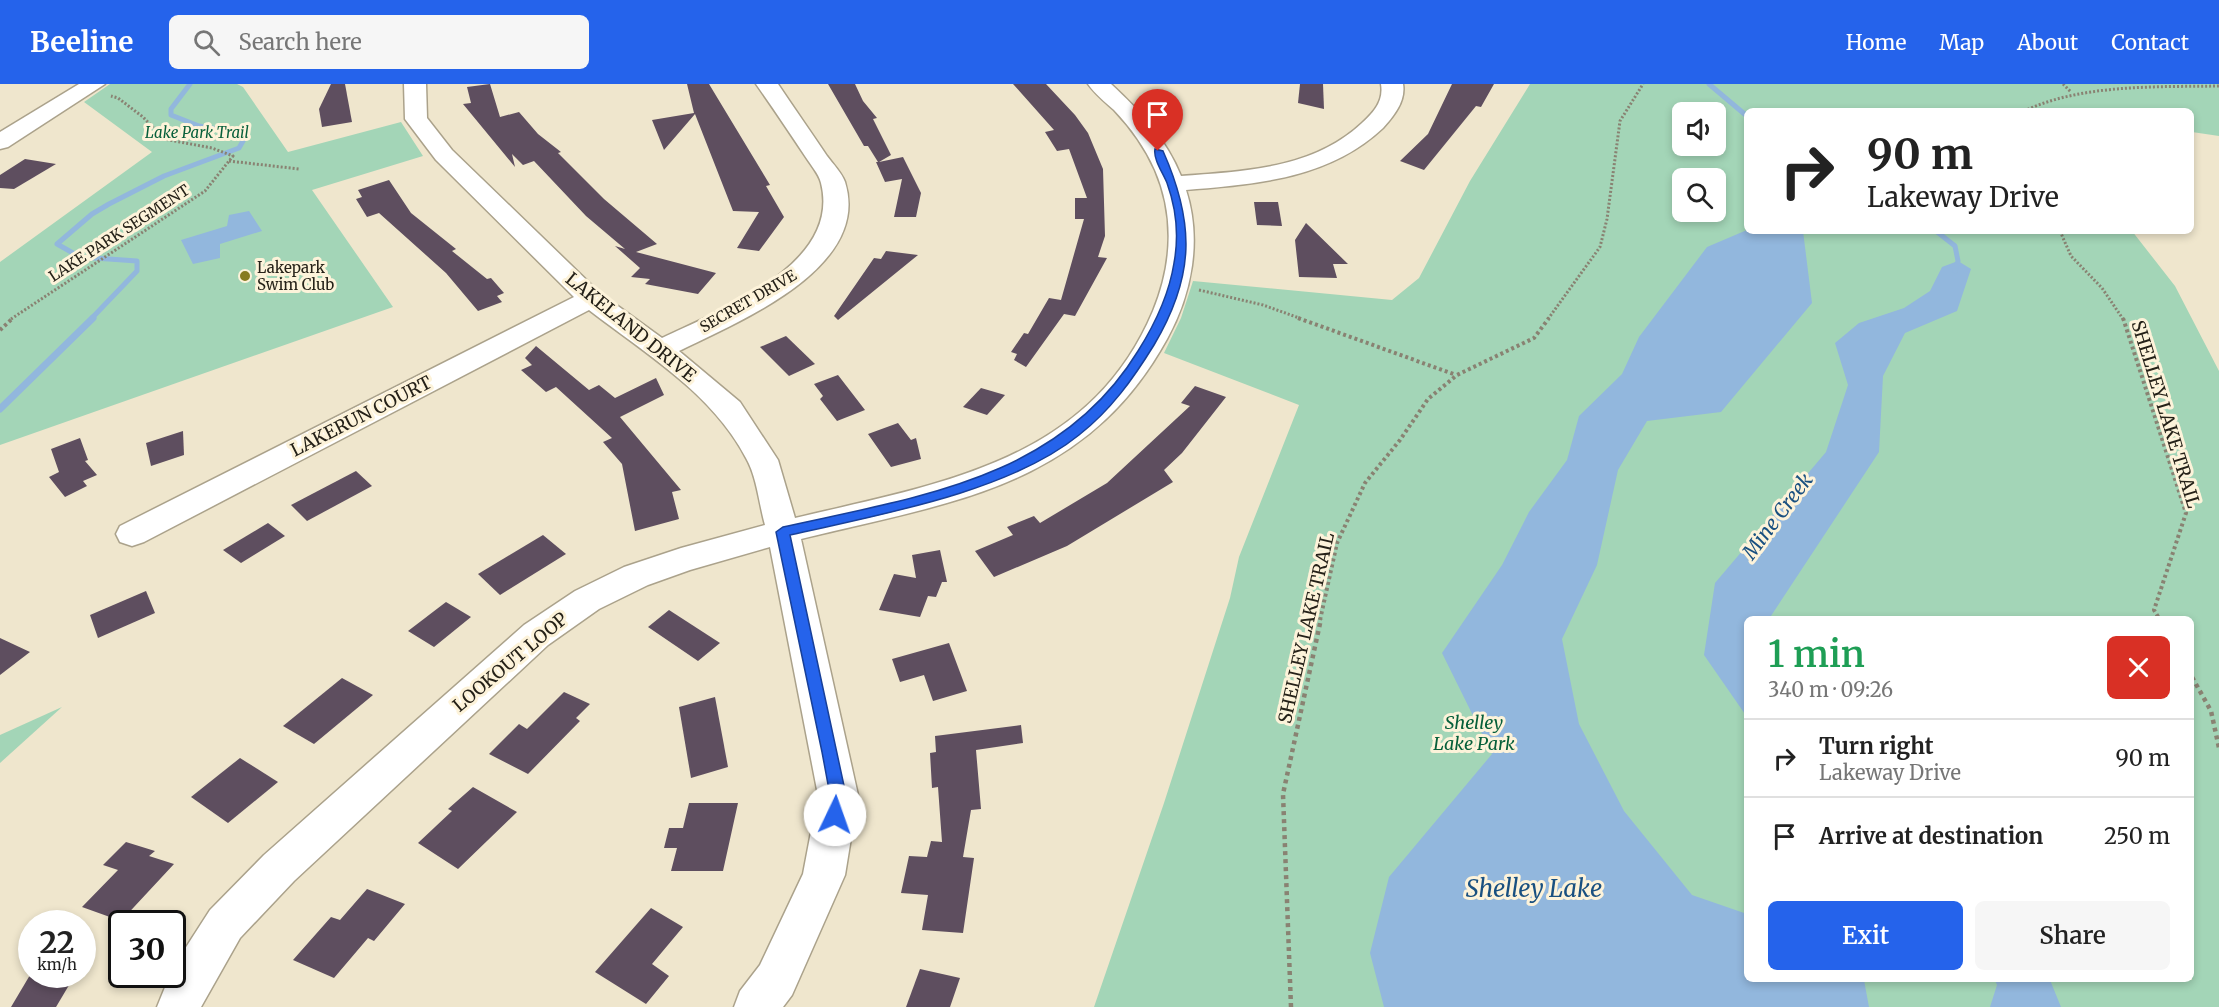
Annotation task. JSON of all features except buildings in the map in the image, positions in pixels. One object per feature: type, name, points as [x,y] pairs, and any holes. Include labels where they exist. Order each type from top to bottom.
[{"type":"street","name":"LAKELAND DRIVE","points":[[415,84],[415,113],[423,130],[444,155],[591,299],[660,350],[730,409],[749,435],[763,460],[783,532]]},
{"type":"street","name":"SECRET DRIVE","points":[[660,350],[782,285],[804,269],[818,253],[835,224],[837,194],[833,181],[767,84]]},
{"type":"street","name":"LOOKOUT LOOP","points":[[179,1007],[187,986],[225,924],[279,868],[536,635],[587,600],[636,576],[681,560],[783,532],[911,503],[959,489],[1049,450],[1075,432],[1126,381],[1162,321],[1174,286],[1182,250],[1182,232],[1172,183],[1158,151],[1145,133],[1099,84]]},
{"type":"street","points":[[1172,183],[1264,175],[1287,171],[1328,157],[1359,139],[1376,122],[1392,102],[1392,84]]},
{"type":"street","points":[[0,141],[100,89]]},
{"type":"street","name":"LAKERUN COURT","points":[[132,534],[591,299]]},
{"type":"street","points":[[756,1007],[776,980],[824,875],[838,795],[783,532]]},
{"type":"path","name":"SHELLEY LAKE TRAIL","points":[[1291,1007],[1283,794],[1336,543],[1365,483],[1400,440],[1428,399],[1457,375],[1534,338],[1600,247],[1608,219],[1620,121],[1643,84]]},
{"type":"path","points":[[2063,84],[2072,93]]},
{"type":"path","points":[[2030,108],[2041,102],[2072,93],[2156,87],[2219,86]]},
{"type":"path","name":"LAKE PARK SEGMENT","points":[[0,330],[5,323],[110,251],[205,191],[233,156],[212,148],[164,139],[143,117],[118,98],[100,89]]},
{"type":"path","points":[[228,161],[299,169]]},
{"type":"path","name":"SHELLEY LAKE TRAIL","points":[[2061,234],[2071,256],[2102,288],[2122,316],[2186,513],[2154,610],[2158,616]]},
{"type":"path","points":[[1174,286],[1263,305],[1457,375]]},
{"type":"path","points":[[2194,681],[2211,711],[2219,748]]},
{"type":"green space","name":"Lakepark Swim Club","points":[[110,84],[237,84],[243,87],[288,152],[401,122],[423,156],[312,190],[393,307],[0,445],[0,262],[152,152],[84,102]]},
{"type":"green space","name":"Shelley Lake Park","points":[[1530,84],[2219,84],[2219,136],[2194,132],[2194,108],[1744,108],[1744,234],[2134,234],[2175,286],[2219,371],[2219,1007],[1094,1007],[1164,803],[1230,598],[1239,557],[1299,405],[1164,353],[1181,318],[1193,281],[1392,300],[1419,278],[1470,181]]},
{"type":"green space","points":[[62,707],[0,763],[0,735]]},
{"type":"water","points":[[249,211],[262,231],[220,244],[220,258],[193,264],[181,240],[227,226],[229,215]]},
{"type":"water","name":"Shelley Lake","points":[[1744,231],[1744,234],[1803,234],[1812,303],[1721,412],[1647,421],[1618,470],[1597,565],[1562,639],[1579,724],[1624,811],[1692,895],[1744,913],[1744,982],[1864,982],[1869,1007],[1384,1007],[1370,953],[1389,877],[1492,754],[1442,653],[1502,565],[1529,512],[1567,460],[1579,416],[1622,374],[1639,337],[1707,247]]},
{"type":"water","points":[[1958,261],[1971,269],[1957,311],[1905,333],[1883,376],[1879,452],[1771,616],[1744,616],[1744,713],[1704,655],[1715,583],[1826,452],[1848,385],[1835,343],[1859,323],[1904,308],[1930,291],[1942,267]]},
{"type":"water","points":[[1996,982],[2051,982],[2061,1007],[1990,1007],[1997,985]]},
{"type":"waterway","points":[[91,319],[137,271],[137,261],[80,257],[57,244],[92,214],[109,204],[164,176],[239,148],[247,134],[199,126],[171,115],[171,109],[190,84]]},
{"type":"waterway","name":"Mine Creek","points":[[1709,84],[1744,114]]},
{"type":"waterway","name":"Mine Creek","points":[[1940,234],[1955,246],[1958,261],[1955,271]]},
{"type":"waterway","points":[[0,409],[93,318]]},
{"type":"place","name":"Lakepark Swim Club","points":[[245,276]]},
{"type":"route","points":[[835,815],[838,795],[783,532],[911,503],[986,479],[1049,450],[1075,432],[1108,401],[1126,381],[1162,321],[1179,265],[1182,232],[1178,207],[1172,183],[1158,151]]},
{"type":"park label","name":"Lake Park Trail","points":[[197,132]]}]
